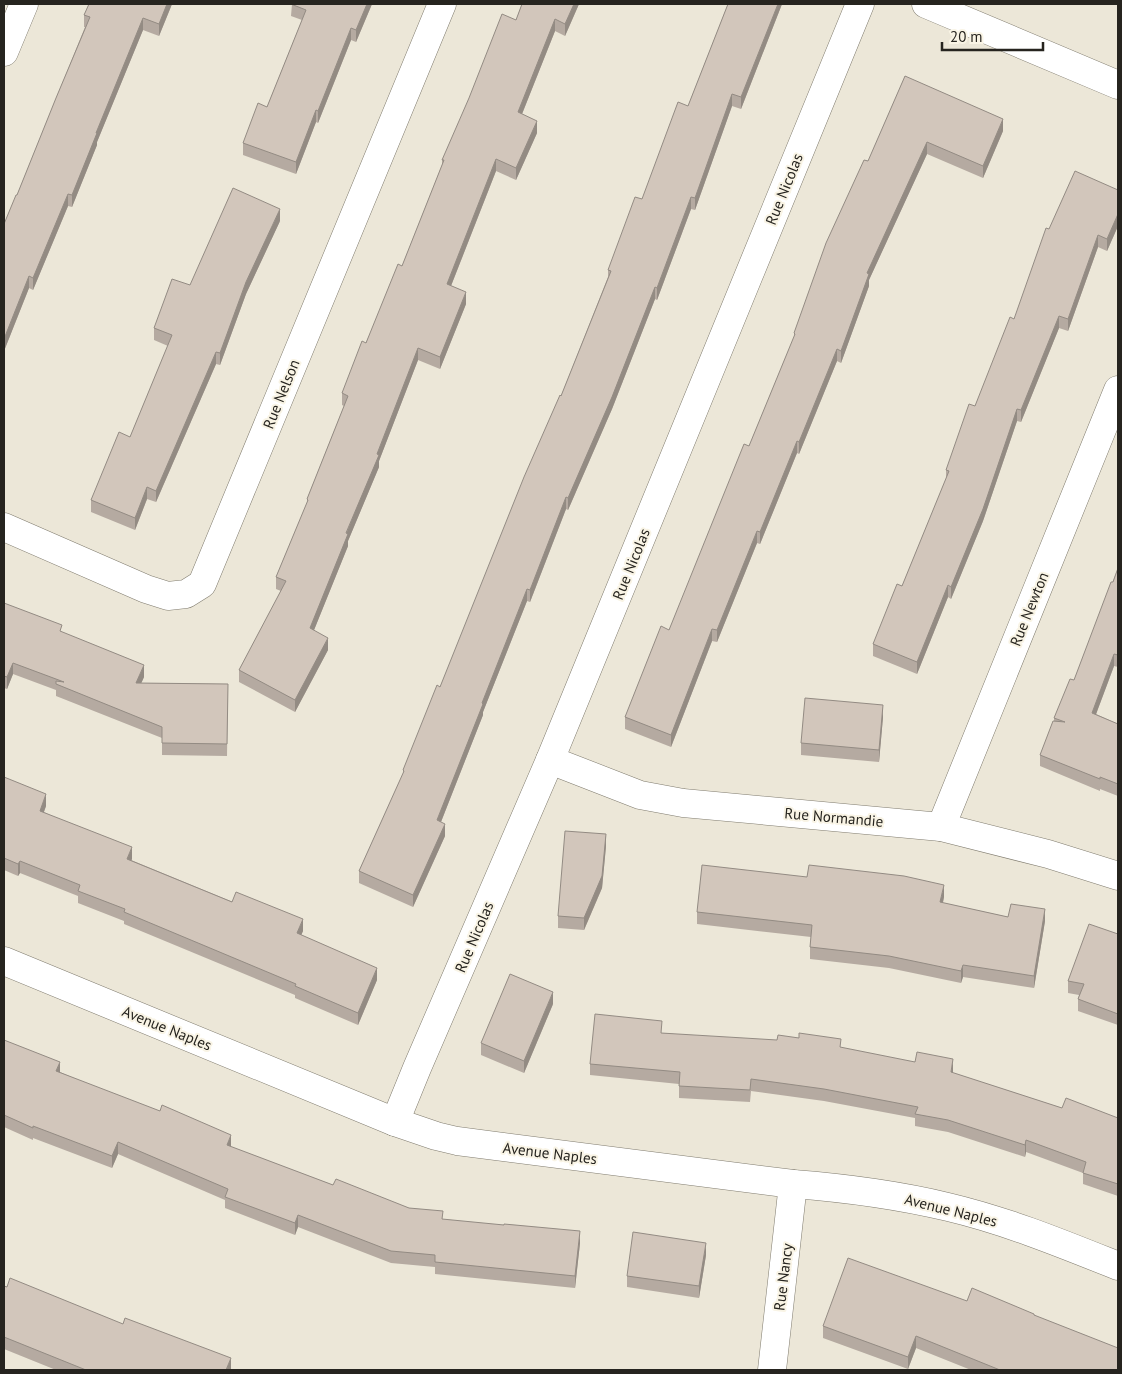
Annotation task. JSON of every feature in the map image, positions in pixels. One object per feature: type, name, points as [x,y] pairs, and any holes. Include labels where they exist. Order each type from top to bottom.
[{"type":"street","points":[[4,52],[24,4]]},
{"type":"street","name":"Rue Nelson","points":[[4,528],[146,589],[168,596],[186,594],[202,584],[442,4]]},
{"type":"street","name":"Rue Nicolas","points":[[395,1122],[550,760],[860,4]]},
{"type":"street","points":[[926,4],[1118,85]]},
{"type":"street","name":"Rue Newton","points":[[940,827],[1118,390]]},
{"type":"street","name":"Rue Normandie","points":[[550,760],[640,795],[683,803],[940,827],[1048,854],[1118,876]]},
{"type":"street","name":"Avenue Naples","points":[[4,961],[395,1122],[436,1136],[457,1141],[853,1190],[949,1207],[1015,1226],[1118,1266]]},
{"type":"street","name":"Rue Nancy","points":[[772,1370],[793,1184]]},
{"type":"building","points":[[89,4],[167,4],[159,24],[143,18],[72,195],[68,194],[33,278],[29,276],[4,339],[4,224],[90,17],[84,15]]},
{"type":"building","points":[[291,4],[367,4],[356,30],[351,28],[296,162],[243,143],[258,103],[267,107],[306,10]]},
{"type":"building","points":[[522,4],[574,4],[565,24],[555,19],[518,112],[537,121],[516,168],[496,159],[447,284],[466,292],[440,357],[418,348],[377,454],[379,455],[346,533],[348,534],[310,628],[328,638],[295,700],[239,670],[286,581],[276,577],[348,396],[342,393],[362,341],[366,343],[398,264],[402,266],[444,160],[442,160],[502,14],[516,20]]},
{"type":"building","points":[[728,4],[778,4],[741,97],[732,94],[695,198],[691,197],[657,288],[655,287],[612,397],[568,498],[566,497],[530,590],[527,589],[437,820],[445,824],[413,895],[359,871],[404,771],[437,685],[440,687],[524,477],[561,396],[611,271],[608,270],[635,197],[642,199],[678,102],[688,106]]},
{"type":"building","points":[[905,76],[1003,119],[983,166],[927,142],[867,273],[869,274],[841,351],[837,349],[760,532],[757,531],[717,630],[712,629],[671,735],[625,717],[661,626],[669,630],[744,444],[749,446],[795,334],[826,243],[864,160],[868,161]]},
{"type":"building","points":[[1075,171],[1118,190],[1118,214],[1107,239],[1098,235],[1068,319],[1059,316],[1021,410],[1017,409],[983,509],[951,587],[948,585],[917,662],[873,644],[897,584],[902,586],[949,471],[946,470],[969,404],[975,406],[1010,317],[1014,319],[1046,228],[1049,229]]},
{"type":"building","points":[[233,188],[280,209],[246,282],[220,353],[216,352],[156,491],[147,487],[135,518],[91,500],[119,432],[130,437],[172,335],[154,328],[172,279],[190,285]]},
{"type":"building","points":[[1118,568],[1118,655],[1114,654],[1092,713],[1118,724],[1118,784],[1100,777],[1100,779],[1040,755],[1053,721],[1065,722],[1054,718],[1070,679],[1074,680]]},
{"type":"building","points":[[4,603],[62,625],[60,631],[144,665],[136,683],[228,684],[227,744],[162,743],[162,727],[56,684],[56,681],[64,682],[13,663],[7,677],[4,676]]},
{"type":"building","points":[[805,698],[883,705],[879,750],[801,743]]},
{"type":"building","points":[[4,777],[46,794],[40,811],[132,847],[127,859],[232,902],[236,892],[303,919],[297,933],[377,968],[358,1013],[295,986],[296,984],[124,912],[125,909],[78,891],[80,885],[20,861],[18,864],[4,858]]},
{"type":"building","points":[[565,831],[606,834],[602,876],[584,918],[558,916]]},
{"type":"building","points":[[702,865],[807,877],[809,865],[904,876],[944,885],[940,902],[1008,917],[1011,904],[1045,909],[1034,976],[963,965],[961,971],[889,956],[810,947],[812,925],[697,912]]},
{"type":"building","points":[[1089,924],[1118,934],[1118,1014],[1078,999],[1084,984],[1068,981]]},
{"type":"building","points":[[510,974],[553,992],[524,1061],[481,1043]]},
{"type":"building","points":[[595,1014],[662,1021],[661,1033],[777,1040],[778,1035],[799,1038],[799,1033],[841,1039],[840,1047],[915,1062],[917,1052],[953,1059],[951,1072],[1062,1108],[1066,1098],[1118,1118],[1118,1184],[1083,1173],[1086,1162],[1026,1140],[1025,1145],[948,1120],[915,1114],[918,1107],[824,1089],[751,1079],[750,1090],[679,1086],[680,1072],[590,1064]]},
{"type":"building","points":[[4,1040],[60,1062],[56,1071],[160,1111],[162,1105],[231,1135],[227,1145],[333,1185],[336,1179],[409,1208],[443,1211],[442,1219],[580,1231],[575,1276],[435,1262],[435,1255],[391,1251],[298,1215],[295,1223],[225,1197],[228,1189],[118,1142],[112,1156],[33,1126],[33,1128],[4,1115]]},
{"type":"building","points":[[633,1232],[706,1243],[699,1286],[627,1276]]},
{"type":"building","points":[[848,1258],[967,1301],[972,1288],[1118,1348],[1118,1370],[1000,1370],[916,1336],[908,1357],[823,1326]]},
{"type":"building","points":[[10,1278],[123,1324],[125,1318],[231,1358],[226,1370],[86,1370],[4,1337],[4,1286],[7,1287]]}]
